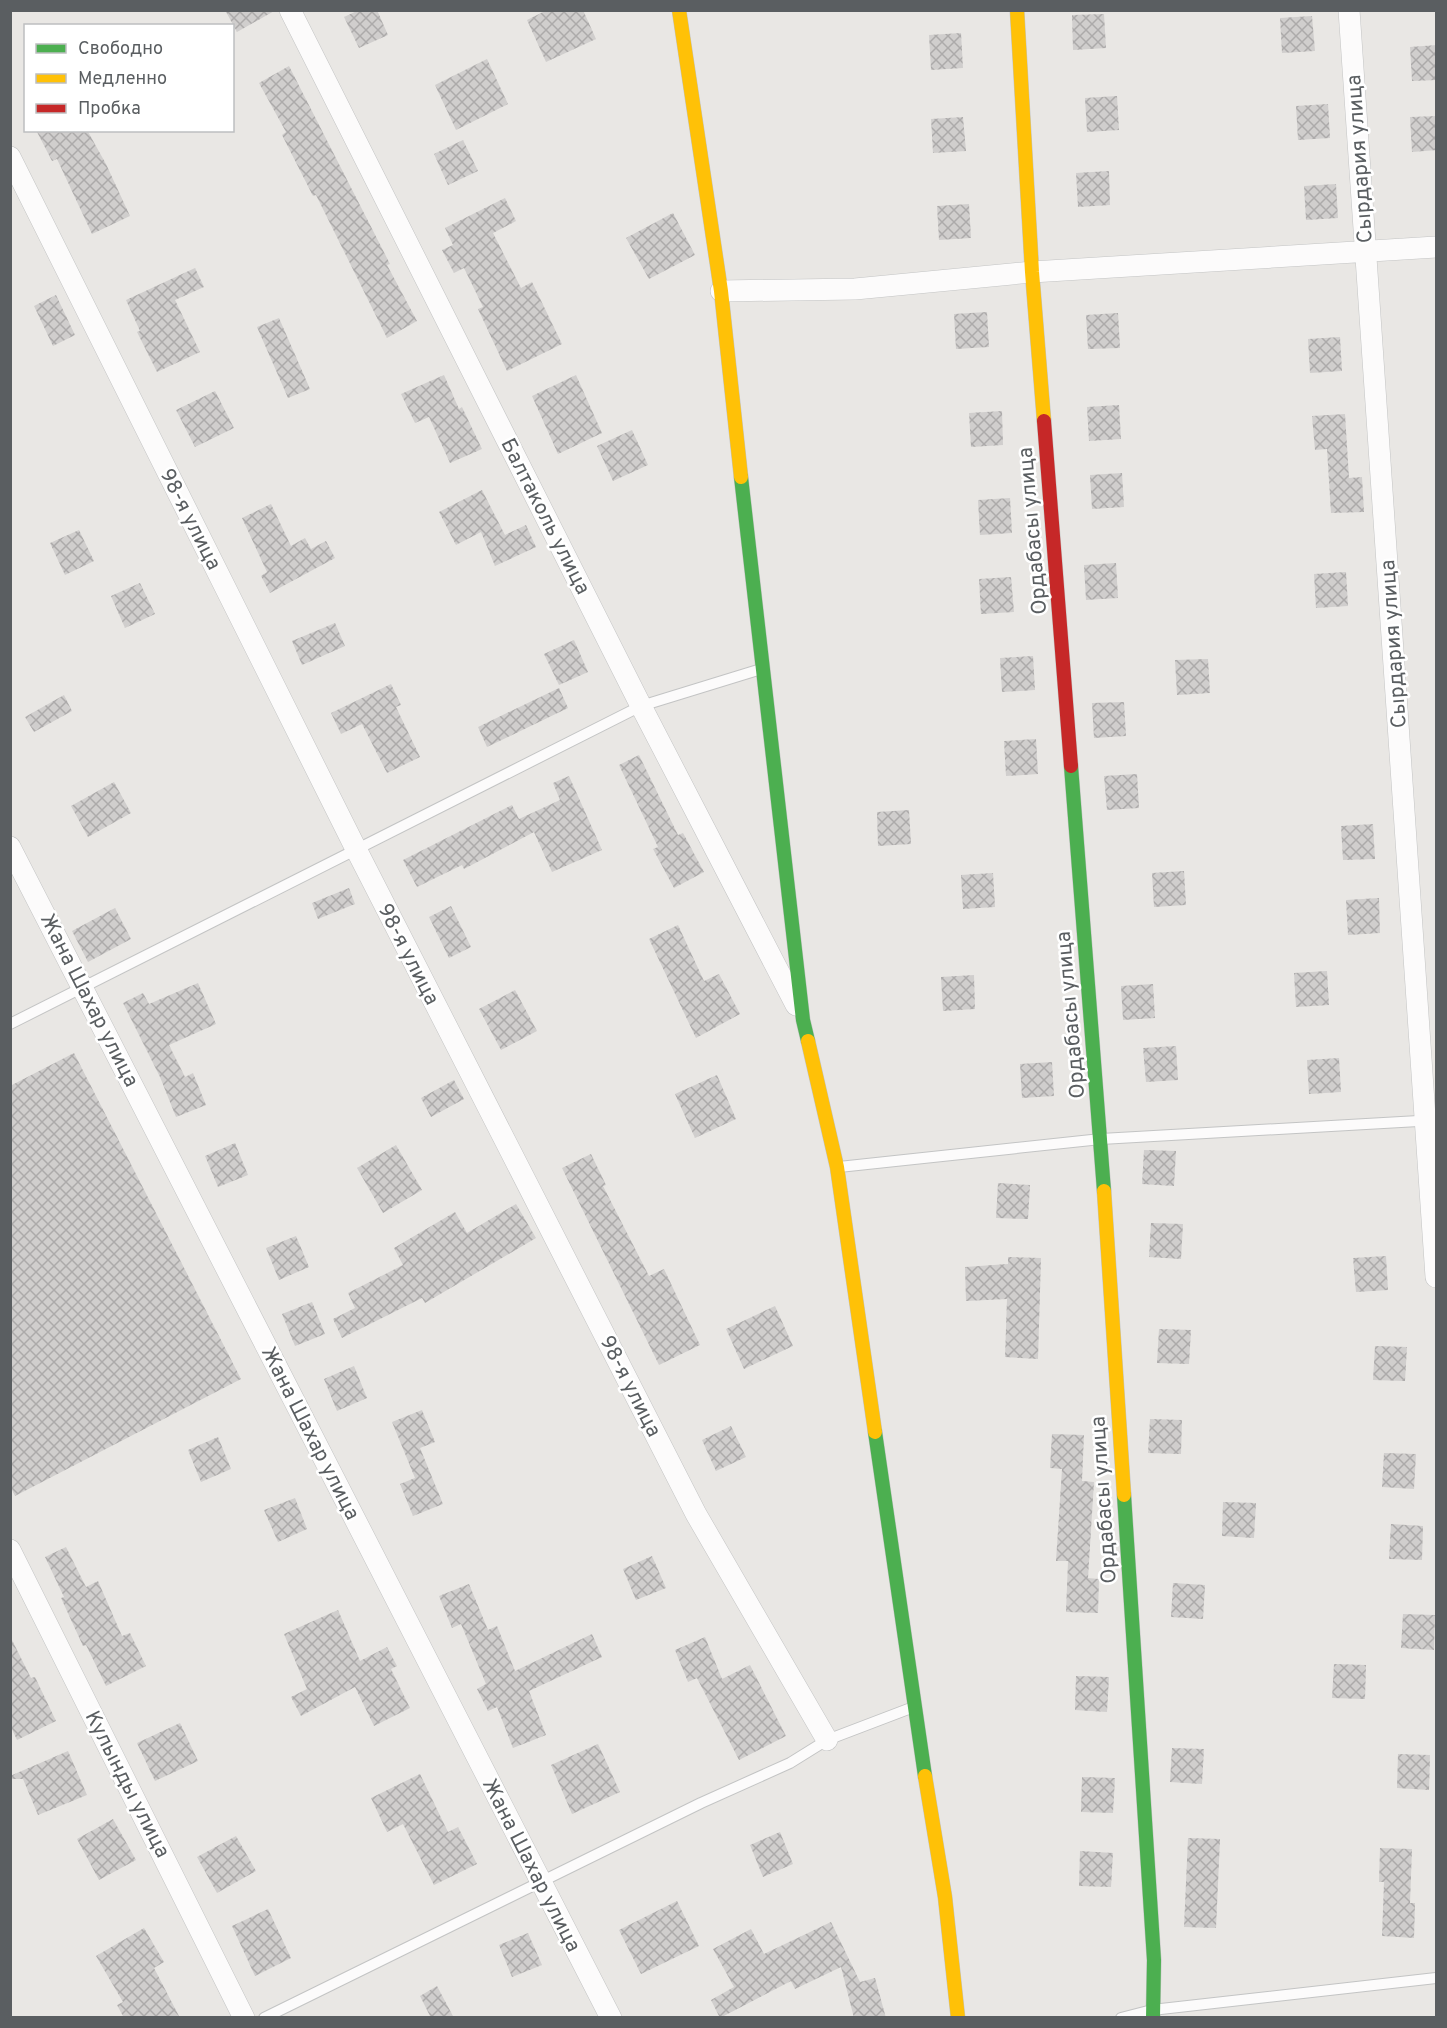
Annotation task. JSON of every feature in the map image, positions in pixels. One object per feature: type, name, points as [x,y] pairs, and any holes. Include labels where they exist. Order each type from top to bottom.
[{"type":"street","name":"Балтаколь улица","points":[[291,10],[641,706],[803,1020]]},
{"type":"street","points":[[679,10],[721,291],[761,669],[803,1020],[837,1167],[914,1707],[945,1897],[958,2018]]},
{"type":"street","name":"Ордабасы улица","points":[[1017,10],[1032,272],[1101,1139],[1154,1960],[1153,2014]]},
{"type":"street","name":"Сырдария улица","points":[[1349,10],[1365,251],[1432,1120],[1437,1277]]},
{"type":"street","name":"98-я улица","points":[[10,157],[356,849],[696,1514],[827,1740]]},
{"type":"street","points":[[721,291],[855,289],[1032,272],[1437,247]]},
{"type":"street","name":"Жана Шахар улица","points":[[10,847],[539,1882],[611,2018]]},
{"type":"street","name":"Кулынды улица","points":[[10,1550],[244,2018]]},
{"type":"lane","points":[[10,1024],[641,706],[761,669]]},
{"type":"lane","points":[[837,1167],[1101,1139],[1432,1120]]},
{"type":"lane","points":[[264,2018],[701,1803],[790,1763],[827,1740],[914,1707]]},
{"type":"lane","points":[[1121,2018],[1437,1978]]},
{"type":"building","points":[[225,10],[276,10],[237,32]]},
{"type":"building","points":[[359,10],[377,10],[388,35],[359,48],[344,17]]},
{"type":"building","points":[[547,10],[583,10],[596,39],[546,62],[527,20]]},
{"type":"building","points":[[1104,14],[1106,48],[1073,50],[1072,15]]},
{"type":"building","points":[[1312,16],[1315,51],[1282,53],[1280,18]]},
{"type":"building","points":[[961,33],[963,68],[931,70],[929,35]]},
{"type":"building","points":[[1437,45],[1437,80],[1412,81],[1410,47]]},
{"type":"building","points":[[487,59],[508,104],[456,130],[435,85]]},
{"type":"building","points":[[289,66],[417,321],[387,338],[316,195],[313,196],[282,135],[286,132],[259,83]]},
{"type":"building","points":[[1117,96],[1119,130],[1087,132],[1085,98]]},
{"type":"building","points":[[1328,104],[1330,138],[1298,140],[1296,106]]},
{"type":"building","points":[[1437,116],[1437,150],[1412,152],[1410,117]]},
{"type":"building","points":[[963,117],[966,151],[933,153],[931,119]]},
{"type":"building","points":[[37,132],[88,132],[130,216],[92,234],[57,159],[52,161]]},
{"type":"building","points":[[463,140],[478,171],[448,185],[434,154]]},
{"type":"building","points":[[1109,171],[1110,205],[1078,207],[1076,173]]},
{"type":"building","points":[[1336,184],[1338,218],[1306,220],[1304,186]]},
{"type":"building","points":[[505,198],[516,221],[493,233],[521,288],[532,282],[562,344],[507,371],[478,309],[483,307],[464,268],[454,273],[442,250],[453,245],[445,228]]},
{"type":"building","points":[[969,204],[971,238],[939,240],[937,206]]},
{"type":"building","points":[[673,213],[695,255],[649,279],[626,238]]},
{"type":"building","points":[[195,268],[204,287],[175,300],[200,352],[157,372],[137,332],[140,331],[126,300]]},
{"type":"building","points":[[56,295],[75,335],[53,346],[34,306]]},
{"type":"building","points":[[987,312],[989,347],[956,349],[954,314]]},
{"type":"building","points":[[1118,313],[1120,348],[1088,349],[1086,315]]},
{"type":"building","points":[[279,318],[310,389],[288,398],[257,327]]},
{"type":"building","points":[[1340,337],[1342,371],[1310,373],[1308,339]]},
{"type":"building","points":[[444,375],[459,409],[462,407],[482,449],[450,463],[429,417],[415,423],[401,394]]},
{"type":"building","points":[[576,375],[602,433],[558,454],[532,396]]},
{"type":"building","points":[[215,391],[234,428],[195,447],[176,410]]},
{"type":"building","points":[[1119,405],[1121,439],[1089,441],[1087,407]]},
{"type":"building","points":[[1002,411],[1003,445],[971,447],[969,413]]},
{"type":"building","points":[[1345,414],[1349,478],[1362,477],[1364,512],[1331,513],[1327,449],[1315,450],[1312,416]]},
{"type":"building","points":[[632,430],[648,465],[613,481],[597,446]]},
{"type":"building","points":[[1122,473],[1124,507],[1092,509],[1090,475]]},
{"type":"building","points":[[482,490],[505,535],[526,525],[536,547],[495,566],[481,532],[456,545],[439,512]]},
{"type":"building","points":[[1010,498],[1012,533],[980,535],[978,500]]},
{"type":"building","points":[[271,504],[291,546],[305,538],[311,549],[326,541],[335,558],[270,593],[261,576],[267,572],[242,518]]},
{"type":"building","points":[[79,530],[94,561],[65,575],[50,543]]},
{"type":"building","points":[[1116,563],[1118,598],[1086,600],[1084,565]]},
{"type":"building","points":[[1346,572],[1348,606],[1316,608],[1314,574]]},
{"type":"building","points":[[1011,577],[1014,612],[981,614],[979,579]]},
{"type":"building","points":[[140,583],[155,614],[125,628],[111,596]]},
{"type":"building","points":[[335,623],[345,646],[302,665],[292,641]]},
{"type":"building","points":[[574,640],[588,672],[559,685],[544,654]]},
{"type":"building","points":[[1033,656],[1035,690],[1002,692],[1000,658]]},
{"type":"building","points":[[1208,659],[1210,693],[1177,695],[1175,660]]},
{"type":"building","points":[[391,684],[401,705],[396,707],[420,757],[387,773],[362,724],[341,734],[331,713]]},
{"type":"building","points":[[559,688],[568,708],[487,747],[478,727]]},
{"type":"building","points":[[64,695],[72,711],[34,732],[25,717]]},
{"type":"building","points":[[1124,702],[1126,736],[1094,738],[1092,703]]},
{"type":"building","points":[[1036,739],[1038,774],[1006,776],[1004,741]]},
{"type":"building","points":[[639,755],[678,835],[683,833],[704,872],[674,888],[653,849],[658,847],[619,765]]},
{"type":"building","points":[[1137,774],[1139,808],[1107,810],[1104,776]]},
{"type":"building","points":[[569,776],[602,850],[552,872],[534,832],[464,869],[462,865],[417,887],[403,860],[512,805],[519,819],[560,800],[553,783]]},
{"type":"building","points":[[114,782],[131,813],[88,837],[71,806]]},
{"type":"building","points":[[909,810],[911,844],[878,846],[877,812]]},
{"type":"building","points":[[1373,824],[1375,859],[1343,860],[1341,826]]},
{"type":"building","points":[[1184,871],[1186,905],[1154,907],[1152,873]]},
{"type":"building","points":[[993,873],[995,907],[963,909],[961,875]]},
{"type":"building","points":[[349,888],[355,904],[318,919],[312,903]]},
{"type":"building","points":[[1379,898],[1380,933],[1348,935],[1346,900]]},
{"type":"building","points":[[451,906],[471,947],[449,958],[429,917]]},
{"type":"building","points":[[115,908],[131,939],[88,962],[72,931]]},
{"type":"building","points":[[678,925],[704,981],[719,974],[740,1014],[696,1038],[649,939]]},
{"type":"building","points":[[1327,971],[1329,1005],[1296,1007],[1294,973]]},
{"type":"building","points":[[974,975],[975,1009],[943,1011],[941,977]]},
{"type":"building","points":[[198,983],[216,1024],[169,1045],[185,1077],[193,1073],[206,1105],[176,1117],[160,1077],[123,1003],[143,993],[149,1004]]},
{"type":"building","points":[[1153,984],[1155,1018],[1123,1020],[1121,986]]},
{"type":"building","points":[[515,990],[537,1031],[501,1050],[479,1009]]},
{"type":"building","points":[[1176,1046],[1178,1080],[1146,1082],[1143,1048]]},
{"type":"building","points":[[74,1053],[241,1379],[15,1496],[10,1486],[10,1086]]},
{"type":"building","points":[[1339,1058],[1341,1092],[1309,1094],[1307,1060]]},
{"type":"building","points":[[1052,1062],[1054,1096],[1022,1098],[1020,1064]]},
{"type":"building","points":[[717,1075],[736,1119],[695,1138],[675,1094]]},
{"type":"building","points":[[454,1080],[464,1099],[431,1117],[421,1098]]},
{"type":"building","points":[[235,1143],[248,1175],[218,1187],[205,1156]]},
{"type":"building","points":[[396,1145],[422,1190],[383,1213],[357,1168]]},
{"type":"building","points":[[1144,1150],[1176,1151],[1174,1186],[1142,1184]]},
{"type":"building","points":[[591,1154],[606,1185],[603,1186],[649,1276],[664,1269],[700,1345],[659,1365],[562,1168]]},
{"type":"building","points":[[998,1183],[1030,1185],[1028,1219],[996,1218]]},
{"type":"building","points":[[516,1204],[536,1238],[425,1303],[422,1298],[342,1338],[333,1319],[355,1308],[348,1293],[403,1265],[394,1248],[455,1212],[467,1233]]},
{"type":"building","points":[[1151,1223],[1183,1224],[1181,1259],[1149,1257]]},
{"type":"building","points":[[296,1236],[309,1267],[279,1280],[266,1248]]},
{"type":"building","points":[[1386,1256],[1388,1290],[1356,1292],[1353,1258]]},
{"type":"building","points":[[1008,1257],[1041,1258],[1038,1359],[1005,1357],[1007,1299],[966,1301],[965,1267],[1008,1264]]},
{"type":"building","points":[[312,1302],[325,1334],[295,1346],[282,1314]]},
{"type":"building","points":[[775,1306],[793,1346],[744,1369],[726,1329]]},
{"type":"building","points":[[1159,1329],[1191,1330],[1189,1364],[1157,1363]]},
{"type":"building","points":[[1375,1346],[1407,1347],[1405,1381],[1373,1380]]},
{"type":"building","points":[[354,1366],[367,1398],[337,1411],[324,1379]]},
{"type":"building","points":[[422,1410],[435,1442],[420,1448],[443,1504],[413,1516],[400,1484],[415,1478],[392,1422]]},
{"type":"building","points":[[1150,1419],[1182,1420],[1181,1454],[1148,1453]]},
{"type":"building","points":[[731,1426],[746,1457],[716,1471],[702,1440]]},
{"type":"building","points":[[1052,1434],[1084,1435],[1082,1481],[1094,1482],[1088,1578],[1099,1579],[1098,1613],[1066,1612],[1068,1561],[1056,1561],[1062,1469],[1050,1468]]},
{"type":"building","points":[[218,1437],[231,1469],[201,1482],[188,1450]]},
{"type":"building","points":[[1384,1453],[1416,1454],[1414,1489],[1382,1487]]},
{"type":"building","points":[[295,1498],[307,1529],[278,1542],[264,1510]]},
{"type":"building","points":[[1223,1502],[1256,1503],[1254,1538],[1222,1536]]},
{"type":"building","points":[[1391,1524],[1423,1526],[1422,1560],[1389,1559]]},
{"type":"building","points":[[66,1547],[86,1587],[98,1581],[122,1636],[130,1633],[146,1666],[106,1686],[86,1645],[83,1646],[45,1557]]},
{"type":"building","points":[[652,1556],[666,1588],[636,1600],[623,1569]]},
{"type":"building","points":[[1173,1583],[1205,1585],[1203,1619],[1171,1617]]},
{"type":"building","points":[[469,1584],[488,1630],[497,1626],[515,1671],[592,1634],[602,1657],[529,1691],[546,1735],[513,1748],[497,1707],[488,1711],[477,1689],[486,1684],[461,1624],[452,1628],[439,1596]]},
{"type":"building","points":[[338,1610],[360,1661],[387,1647],[397,1666],[391,1669],[410,1708],[374,1726],[355,1687],[301,1716],[291,1697],[307,1689],[284,1634]]},
{"type":"building","points":[[1403,1614],[1435,1615],[1434,1650],[1401,1648]]},
{"type":"building","points":[[10,1636],[31,1678],[35,1677],[56,1721],[17,1740],[10,1725]]},
{"type":"building","points":[[705,1637],[722,1679],[750,1665],[786,1736],[739,1760],[697,1678],[688,1682],[675,1650]]},
{"type":"building","points":[[1334,1664],[1366,1665],[1365,1699],[1332,1698]]},
{"type":"building","points":[[1076,1676],[1109,1677],[1107,1712],[1075,1710]]},
{"type":"building","points":[[180,1723],[198,1761],[155,1781],[137,1743]]},
{"type":"building","points":[[598,1744],[620,1792],[572,1814],[551,1765]]},
{"type":"building","points":[[1172,1748],[1204,1749],[1202,1784],[1170,1782]]},
{"type":"building","points":[[68,1751],[87,1795],[38,1815],[23,1779],[10,1779],[10,1776]]},
{"type":"building","points":[[1398,1754],[1430,1755],[1429,1790],[1397,1788]]},
{"type":"building","points":[[420,1774],[448,1832],[458,1827],[477,1864],[434,1885],[403,1824],[387,1832],[371,1798]]},
{"type":"building","points":[[1082,1777],[1115,1778],[1113,1813],[1081,1812]]},
{"type":"building","points":[[113,1819],[136,1860],[99,1880],[77,1839]]},
{"type":"building","points":[[780,1832],[793,1864],[763,1877],[750,1845]]},
{"type":"building","points":[[236,1836],[256,1871],[217,1893],[197,1857]]},
{"type":"building","points":[[1188,1838],[1220,1839],[1216,1928],[1184,1927]]},
{"type":"building","points":[[1380,1848],[1412,1849],[1410,1903],[1415,1903],[1414,1938],[1382,1936],[1384,1882],[1379,1882]]},
{"type":"building","points":[[1080,1851],[1113,1853],[1111,1887],[1079,1886]]},
{"type":"building","points":[[677,1901],[699,1946],[641,1974],[619,1930]]},
{"type":"building","points":[[268,1909],[291,1958],[255,1976],[232,1926]]},
{"type":"building","points":[[831,1922],[860,1982],[875,1978],[886,2018],[854,2018],[841,1967],[795,1989],[791,1981],[720,2018],[711,2000],[734,1987],[713,1949],[751,1929],[764,1954]]},
{"type":"building","points":[[144,1928],[164,1962],[154,1968],[180,2018],[124,2018],[117,2005],[123,2002],[96,1956]]},
{"type":"building","points":[[528,1933],[542,1965],[512,1977],[499,1945]]},
{"type":"building","points":[[437,1986],[454,2018],[431,2018],[420,1996]]},
{"type":"traffic: fast","points":[[741,477],[803,1020],[808,1041]]},
{"type":"traffic: fast","points":[[1071,766],[1104,1191]]},
{"type":"traffic: fast","points":[[875,1432],[925,1776]]},
{"type":"traffic: fast","points":[[1124,1495],[1154,1960],[1153,2018]]},
{"type":"traffic: slow","points":[[679,10],[721,291],[741,477]]},
{"type":"traffic: slow","points":[[1017,10],[1032,272],[1044,421]]},
{"type":"traffic: slow","points":[[808,1041],[837,1167],[875,1432]]},
{"type":"traffic: slow","points":[[1104,1191],[1124,1495]]},
{"type":"traffic: slow","points":[[925,1776],[945,1897],[958,2018]]},
{"type":"traffic: jam","points":[[1044,421],[1071,766]]}]
